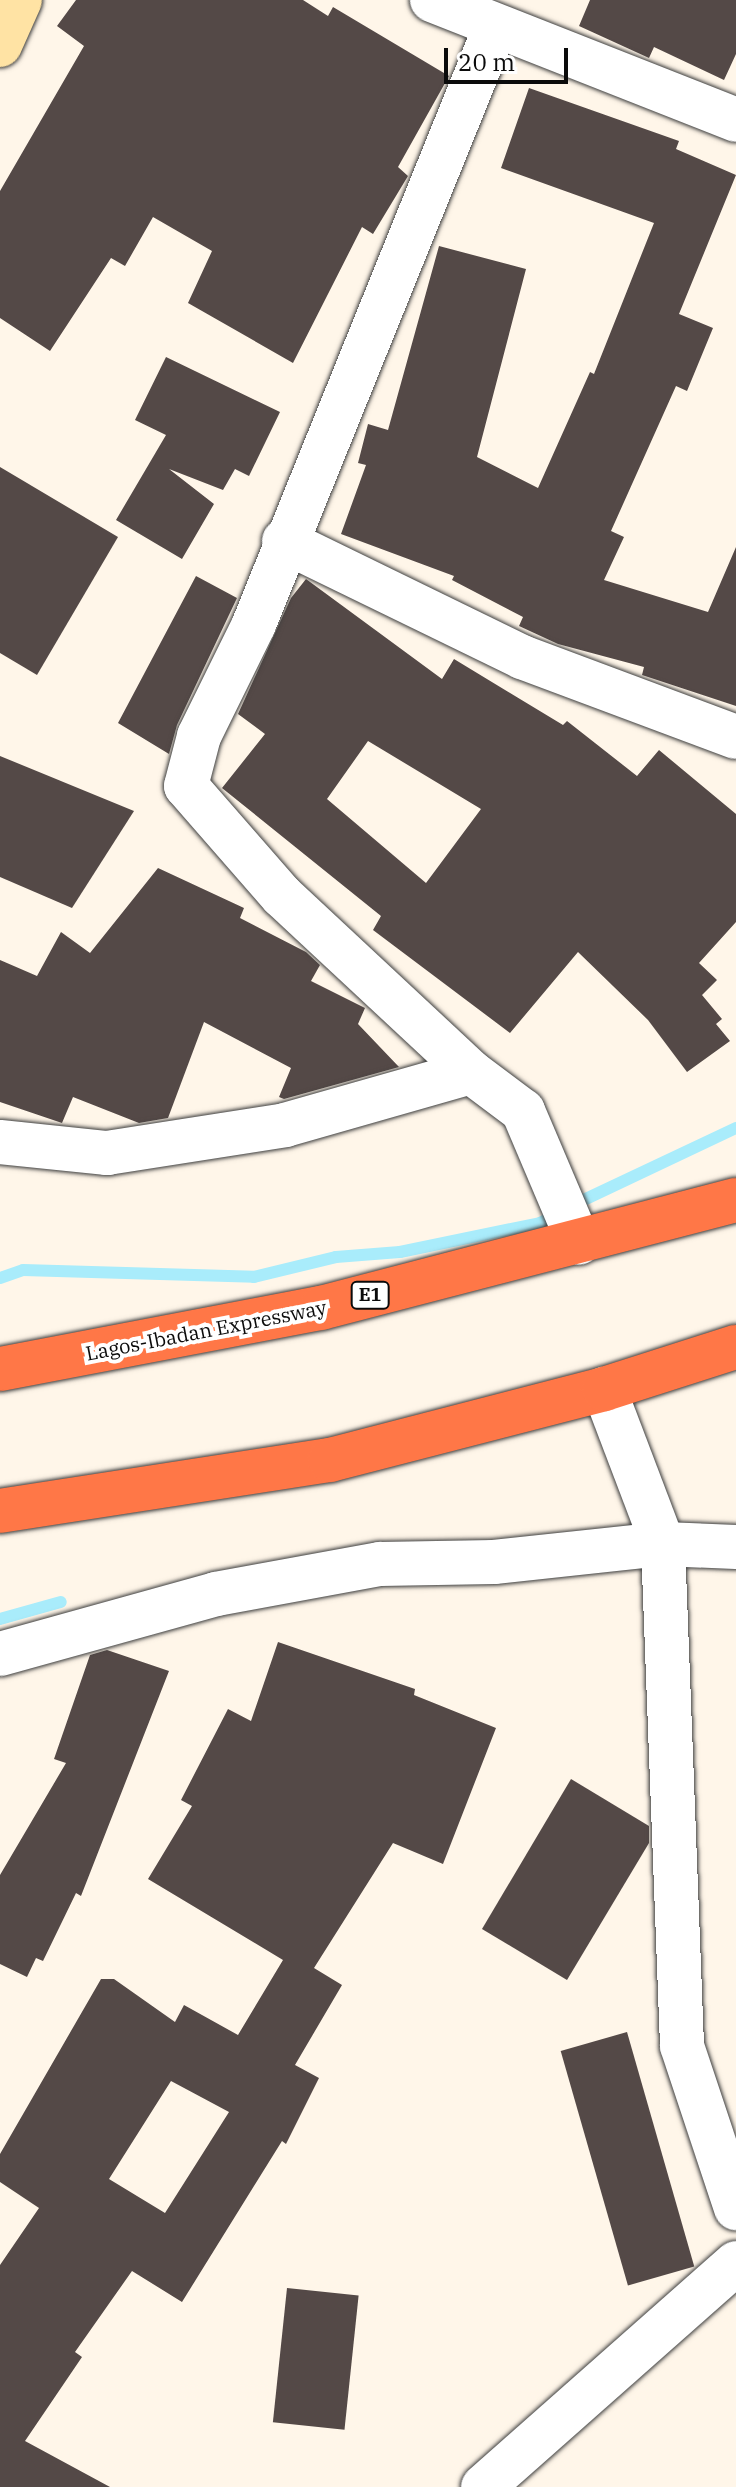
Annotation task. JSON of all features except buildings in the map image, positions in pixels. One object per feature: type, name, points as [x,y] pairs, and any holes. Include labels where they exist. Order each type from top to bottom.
[{"type":"highway","name":"Lagos-Ibadan Expressway","points":[[0,1369],[321,1308],[736,1200]]},
{"type":"highway","points":[[0,1511],[330,1460],[604,1389],[736,1347]]},
{"type":"street","points":[[0,45],[20,0]]},
{"type":"street","points":[[432,0],[495,28],[736,120]]},
{"type":"street","points":[[495,28],[284,541],[254,624],[199,736],[186,786],[282,896],[471,1072],[523,1111],[579,1243]]},
{"type":"street","points":[[284,541],[522,657],[736,737]]},
{"type":"street","points":[[0,1142],[122,1151],[285,1125],[471,1072]]},
{"type":"street","points":[[604,1389],[663,1544],[682,2046],[736,2208]]},
{"type":"street","points":[[0,1654],[216,1594],[380,1564],[494,1562],[663,1544],[736,1547]]},
{"type":"street","points":[[483,2487],[736,2263]]},
{"type":"waterway","points":[[573,1205],[736,1128]]},
{"type":"waterway","points":[[0,1278],[23,1270],[254,1277],[336,1257],[400,1252],[540,1223],[557,1214]]},
{"type":"waterway","points":[[0,1619],[61,1602]]}]
